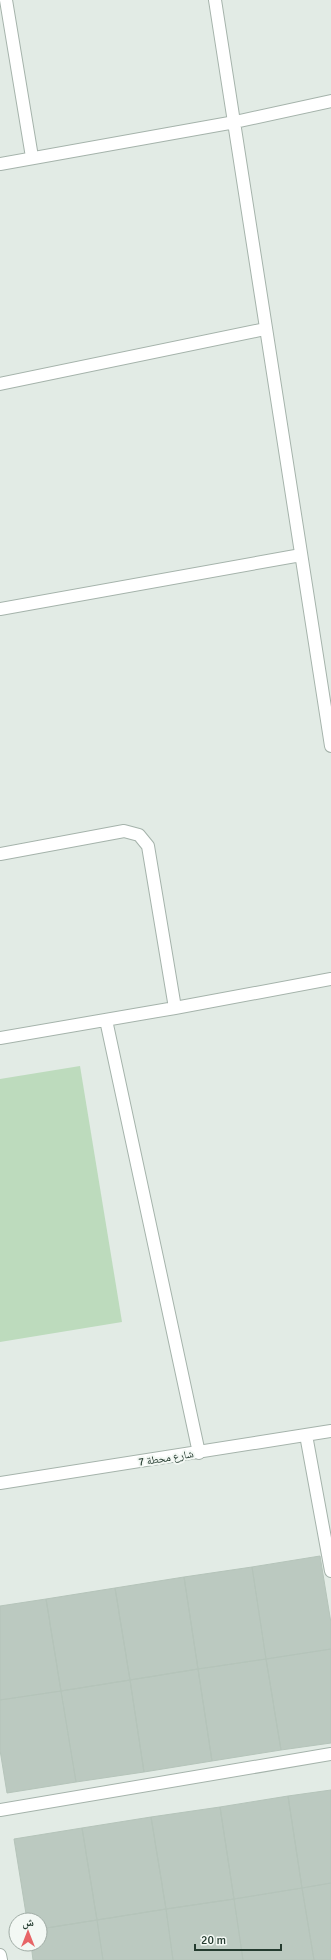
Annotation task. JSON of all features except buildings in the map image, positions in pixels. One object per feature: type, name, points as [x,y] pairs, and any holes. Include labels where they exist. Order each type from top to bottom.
[{"type":"street","points":[[6,0],[32,157]]},
{"type":"street","points":[[215,0],[331,746]]},
{"type":"street","points":[[0,164],[32,157],[235,122],[331,101]]},
{"type":"street","points":[[0,384],[265,329]]},
{"type":"street","points":[[0,609],[301,555]]},
{"type":"street","points":[[0,854],[124,831],[139,834],[148,846],[175,1008]]},
{"type":"street","points":[[0,1038],[331,979]]},
{"type":"street","points":[[106,1020],[199,1453]]},
{"type":"street","name":"شارع محطة 7","points":[[0,1483],[199,1453],[331,1431]]},
{"type":"street","points":[[306,1434],[331,1571]]},
{"type":"street","points":[[0,1810],[331,1754]]},
{"type":"street","points":[[0,1955],[1,1960]]},
{"type":"green space","points":[[80,1066],[122,1322],[0,1342],[0,1079]]}]
